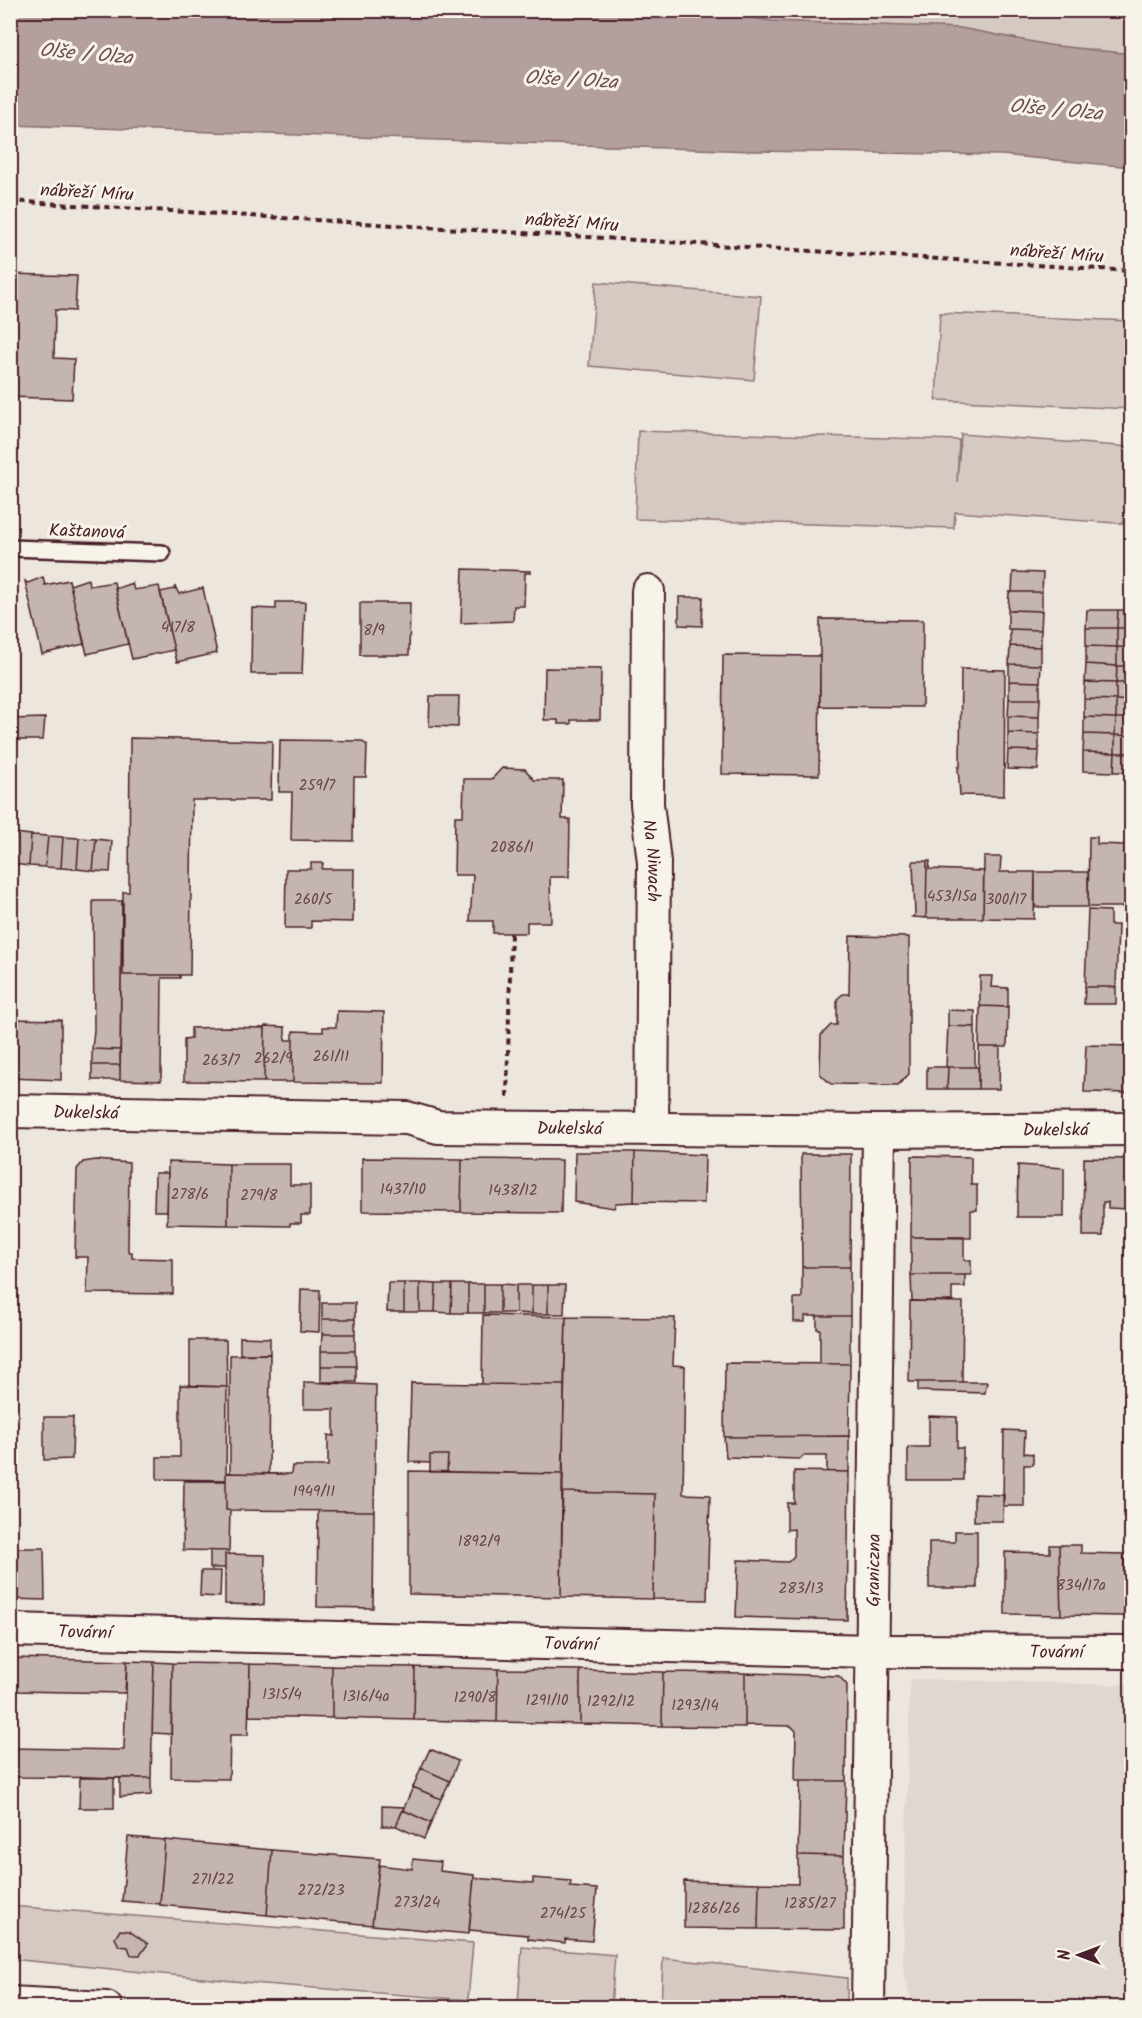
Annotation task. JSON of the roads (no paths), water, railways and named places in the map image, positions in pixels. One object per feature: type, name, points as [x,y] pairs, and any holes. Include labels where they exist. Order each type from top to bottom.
[{"type":"street","name":"Na Niwach","points":[[648,591],[646,804],[654,862],[652,1129]]},
{"type":"street","name":"Dukelská","points":[[10,1111],[406,1118],[438,1127],[879,1131],[1131,1129]]},
{"type":"street","name":"Graniczna","points":[[868,2007],[879,1131]]},
{"type":"street","name":"Tovární","points":[[10,1630],[873,1651],[1131,1652]]},
{"type":"street","points":[[10,2003],[106,2007]]},
{"type":"lane","name":"Kaštanová","points":[[10,548],[162,553]]},
{"type":"water","name":"Olše / Olza","points":[[11,11],[701,11],[772,21],[961,28],[1049,45],[1131,54],[1131,167],[1002,155],[753,151],[11,125]]}]
